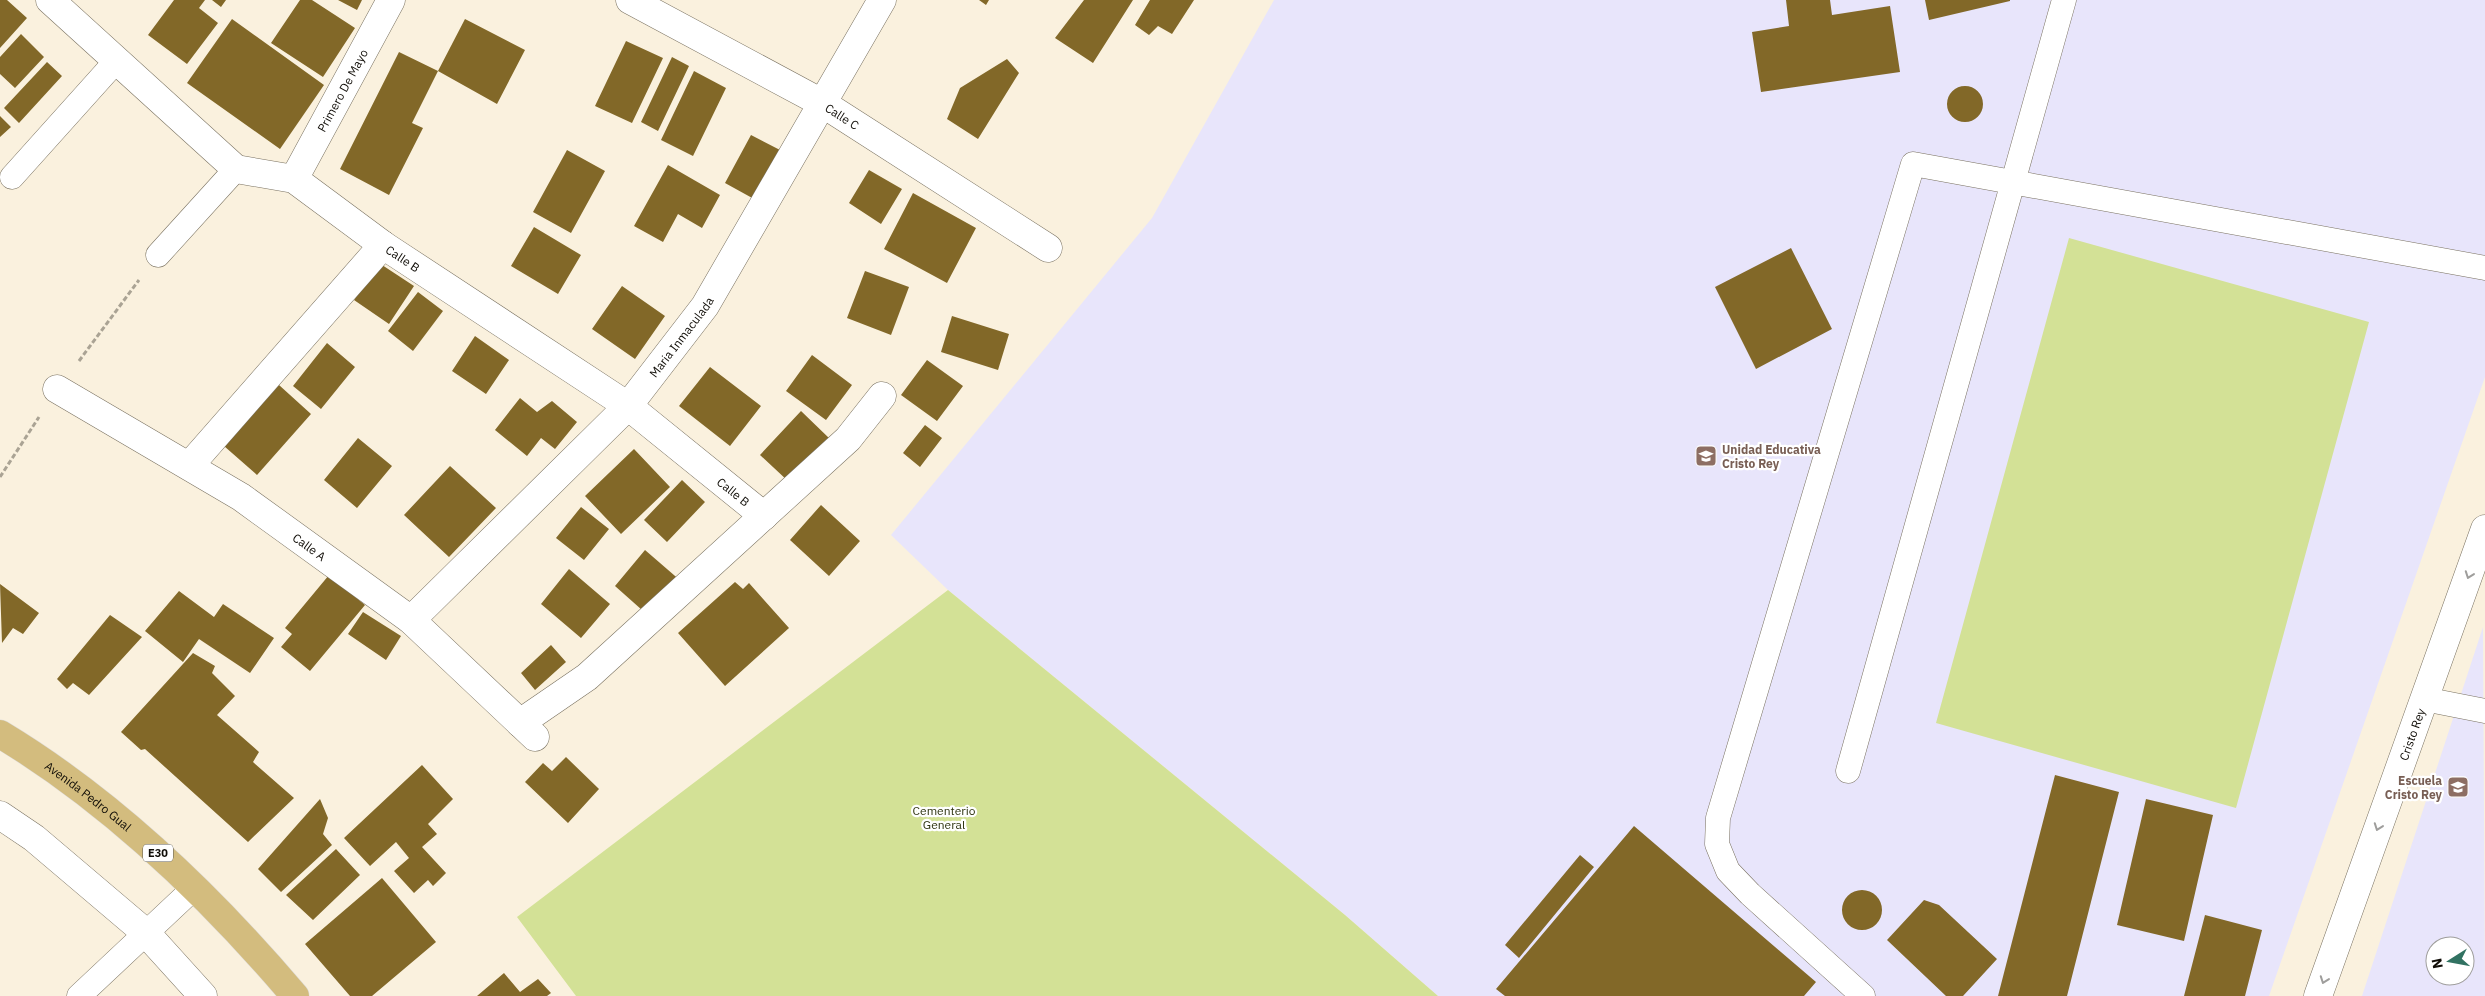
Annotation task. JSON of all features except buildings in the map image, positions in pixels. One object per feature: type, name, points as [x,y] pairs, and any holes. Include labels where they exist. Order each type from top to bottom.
[{"type":"highway","name":"Avenida Pedro Gual","points":[[0,734],[23,747],[96,801],[158,853],[226,919],[295,996]]},
{"type":"street","points":[[50,0],[236,169]]},
{"type":"street","name":"Primero De Mayo","points":[[294,179],[391,0]]},
{"type":"street","name":"Calle C","points":[[630,0],[822,103],[1048,248]]},
{"type":"street","name":"Maria Inmaculada","points":[[411,620],[628,406],[706,306],[882,0]]},
{"type":"street","name":"Calle B","points":[[236,169],[294,179],[383,245],[628,406],[764,516]]},
{"type":"street","points":[[190,465],[383,245]]},
{"type":"street","name":"Calle A","points":[[58,389],[242,497],[411,620],[527,730],[588,677],[764,516]]},
{"type":"street","points":[[764,516],[848,439],[882,396]]},
{"type":"street","name":"Cristo Rey","points":[[2318,996],[2485,529]]},
{"type":"street","points":[[0,815],[34,838],[146,933],[203,996]]},
{"type":"lane","points":[[1848,771],[2064,0]]},
{"type":"lane","points":[[12,177],[117,60]]},
{"type":"lane","points":[[1863,996],[1750,894],[1728,871],[1716,844],[1718,818],[1913,164],[2485,268]]},
{"type":"lane","points":[[158,255],[236,169]]},
{"type":"lane","points":[[2424,699],[2485,711]]},
{"type":"lane","points":[[79,996],[194,888]]},
{"type":"shaded area","name":"Unidad Educativa Cristo Rey","points":[[1274,0],[2485,0],[2485,377],[2269,996],[1438,996],[1345,915],[948,590],[891,535],[1152,218]]},
{"type":"shaded area","name":"Escuela Cristo Rey","points":[[2483,627],[2485,996],[2362,996]]},
{"type":"green space","points":[[2069,238],[2369,322],[2236,808],[1936,723]]},
{"type":"green space","name":"Cementerio General","points":[[948,590],[1345,915],[1438,996],[576,996],[517,917]]},
{"type":"place","name":"Unidad Educativa Cristo Rey","points":[[1706,456]]},
{"type":"place","name":"Escuela Cristo Rey","points":[[2458,787]]}]
